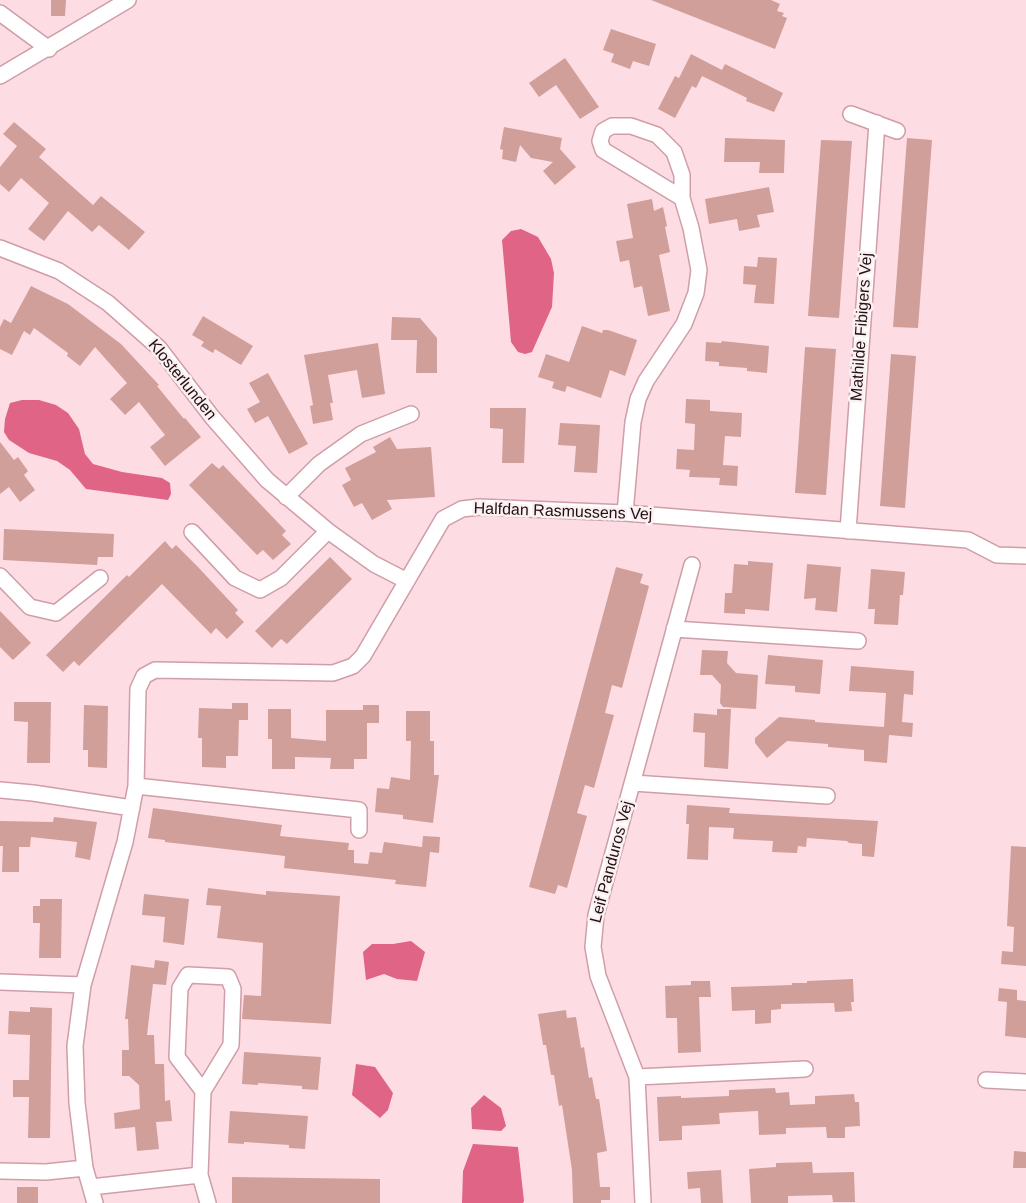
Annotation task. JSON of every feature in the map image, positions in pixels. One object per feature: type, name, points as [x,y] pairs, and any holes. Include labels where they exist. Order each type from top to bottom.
[{"type":"street","points":[[0,76],[49,49],[128,0]]},
{"type":"street","points":[[0,12],[49,49]]},
{"type":"street","points":[[851,114],[897,131]]},
{"type":"street","name":"Mathilde Fibigers Vej","points":[[848,531],[877,123]]},
{"type":"street","points":[[626,513],[633,422],[638,399],[646,381],[684,324],[696,293],[699,270],[691,228],[682,198],[682,175],[675,152],[657,135],[631,126],[612,126],[603,131],[600,141],[603,150],[682,198]]},
{"type":"street","name":"Klosterlunden","points":[[0,248],[59,272],[108,303],[159,348],[212,417],[267,480],[328,531],[374,564],[407,581]]},
{"type":"street","points":[[286,497],[319,464],[354,438],[411,414]]},
{"type":"street","name":"Halfdan Rasmussens Vej","points":[[95,1203],[86,1168],[77,1103],[75,1046],[82,985],[125,842],[136,786],[138,689],[144,676],[155,670],[333,673],[352,666],[363,656],[443,519],[462,509],[480,507],[626,513],[968,540],[997,555],[1026,556]]},
{"type":"street","points":[[192,532],[234,578],[260,590],[281,578],[328,531]]},
{"type":"street","name":"Leif Panduros Vej","points":[[643,1203],[637,1077],[598,976],[592,947],[596,915],[692,565]]},
{"type":"street","points":[[0,576],[30,607],[56,613],[100,578]]},
{"type":"street","points":[[674,629],[858,641]]},
{"type":"street","name":"Leif Panduros Vej","points":[[633,783],[827,796]]},
{"type":"street","points":[[136,786],[359,810],[359,830]]},
{"type":"street","points":[[0,790],[132,807]]},
{"type":"street","points":[[203,1091],[177,1057],[180,988],[188,975],[228,977],[233,989],[231,1045],[203,1091],[200,1175],[208,1203]]},
{"type":"street","points":[[0,982],[82,985]]},
{"type":"street","points":[[637,1077],[805,1069]]},
{"type":"street","points":[[986,1080],[1026,1082]]},
{"type":"street","points":[[0,1171],[46,1172],[86,1168]]},
{"type":"street","points":[[91,1187],[200,1175]]},
{"type":"shaded area","points":[[521,229],[538,237],[551,259],[554,273],[552,307],[532,352],[525,354],[518,352],[511,342],[502,240],[511,231]]},
{"type":"shaded area","points":[[39,400],[56,405],[68,413],[79,429],[85,454],[93,464],[122,472],[162,478],[170,483],[171,494],[168,500],[86,489],[70,470],[57,461],[29,453],[9,440],[4,432],[10,403]]},
{"type":"shaded area","points":[[411,941],[425,952],[417,981],[397,979],[384,974],[366,980],[363,952],[372,944]]},
{"type":"shaded area","points":[[356,1064],[375,1067],[393,1093],[388,1110],[380,1118],[352,1095]]},
{"type":"shaded area","points":[[484,1095],[501,1108],[506,1126],[501,1131],[472,1129],[471,1108]]},
{"type":"shaded area","points":[[473,1144],[518,1147],[523,1203],[462,1203],[463,1171]]},
{"type":"building","points":[[51,0],[66,0],[65,16],[51,16]]},
{"type":"building","points":[[651,0],[771,0],[780,4],[777,11],[784,13],[782,16],[787,18],[775,49]]},
{"type":"building","points":[[611,29],[656,44],[649,66],[633,61],[630,69],[611,62],[614,54],[603,50]]},
{"type":"building","points":[[691,54],[722,70],[725,64],[783,93],[774,112],[746,101],[747,98],[702,76],[696,88],[692,86],[675,118],[658,109],[675,76],[679,78]]},
{"type":"building","points":[[565,58],[599,107],[580,119],[556,85],[539,97],[529,83]]},
{"type":"building","points":[[14,122],[46,149],[39,157],[93,205],[101,196],[145,232],[129,250],[99,225],[92,232],[68,211],[44,241],[28,229],[49,203],[21,178],[9,192],[0,184],[0,167],[17,146],[3,134]]},
{"type":"building","points":[[504,127],[562,138],[560,149],[576,167],[555,185],[543,171],[553,162],[531,158],[520,145],[516,162],[502,159],[503,150],[500,149]]},
{"type":"building","points":[[725,138],[785,140],[784,173],[759,173],[760,162],[724,162]]},
{"type":"building","points":[[907,138],[932,140],[918,328],[893,327]]},
{"type":"building","points":[[821,140],[852,141],[839,318],[808,316]]},
{"type":"building","points":[[769,187],[774,212],[757,215],[760,227],[739,231],[737,219],[709,224],[705,199]]},
{"type":"building","points":[[652,199],[654,211],[663,207],[667,226],[665,227],[670,252],[659,255],[670,311],[648,316],[642,286],[634,288],[629,260],[620,262],[616,241],[633,238],[627,204]]},
{"type":"building","points":[[758,257],[777,258],[774,304],[754,303],[756,285],[743,284],[744,266],[757,267]]},
{"type":"building","points":[[31,286],[68,304],[121,344],[159,385],[157,386],[201,437],[165,466],[150,447],[165,435],[139,402],[125,415],[110,399],[127,383],[95,347],[80,366],[67,356],[68,353],[34,328],[30,335],[24,331],[12,355],[0,349],[0,327],[4,319],[11,323]]},
{"type":"building","points":[[203,316],[253,346],[241,365],[215,349],[213,353],[201,346],[204,342],[192,335]]},
{"type":"building","points":[[392,317],[420,318],[437,338],[437,373],[416,373],[417,340],[391,340]]},
{"type":"building","points":[[582,326],[602,333],[603,330],[608,330],[637,340],[625,376],[610,370],[601,398],[567,386],[565,392],[552,388],[554,382],[538,377],[546,354],[569,362]]},
{"type":"building","points":[[722,341],[769,346],[767,373],[747,371],[747,368],[719,366],[719,362],[705,361],[706,342],[721,343]]},
{"type":"building","points":[[378,343],[385,394],[362,398],[357,370],[328,375],[333,403],[330,403],[333,420],[313,424],[310,406],[313,405],[304,355]]},
{"type":"building","points":[[805,347],[836,349],[826,495],[795,493]]},
{"type":"building","points":[[891,354],[916,356],[905,508],[880,506]]},
{"type":"building","points":[[268,373],[308,444],[289,454],[268,416],[255,423],[247,409],[260,402],[249,383]]},
{"type":"building","points":[[686,399],[710,400],[710,411],[742,413],[741,437],[725,436],[723,465],[738,466],[737,486],[719,485],[720,478],[689,477],[690,470],[676,469],[677,449],[694,450],[695,424],[685,423]]},
{"type":"building","points":[[490,408],[526,408],[524,463],[502,463],[503,429],[490,428]]},
{"type":"building","points":[[560,423],[600,425],[597,473],[574,472],[576,446],[558,445]]},
{"type":"building","points":[[390,437],[397,449],[431,447],[435,497],[387,500],[392,509],[372,520],[362,503],[354,507],[342,485],[351,480],[345,468],[376,452],[373,447]]},
{"type":"building","points":[[0,442],[14,460],[18,457],[28,471],[24,475],[35,490],[20,502],[9,487],[0,494]]},
{"type":"building","points":[[212,463],[219,469],[223,465],[286,531],[282,535],[291,544],[273,560],[263,550],[257,555],[189,485]]},
{"type":"building","points":[[4,529],[114,534],[113,557],[98,557],[97,565],[3,560]]},
{"type":"building","points":[[165,541],[172,549],[176,545],[198,567],[238,610],[235,613],[244,622],[227,639],[216,628],[211,634],[162,584],[79,666],[74,661],[63,672],[46,655]]},
{"type":"building","points":[[330,557],[352,579],[287,644],[281,639],[272,648],[255,631]]},
{"type":"building","points":[[748,561],[773,563],[769,611],[745,609],[745,614],[724,613],[725,593],[732,593],[734,564],[748,565]]},
{"type":"building","points":[[807,564],[841,567],[837,612],[815,610],[816,598],[804,599]]},
{"type":"building","points":[[616,567],[643,574],[640,583],[649,586],[622,688],[612,685],[605,713],[614,715],[594,788],[585,785],[577,813],[587,816],[567,888],[558,885],[555,894],[529,887]]},
{"type":"building","points":[[871,569],[905,572],[903,595],[900,595],[898,625],[874,624],[875,609],[868,609]]},
{"type":"building","points":[[0,611],[31,643],[13,660],[0,647]]},
{"type":"building","points":[[702,650],[728,651],[727,663],[736,673],[758,675],[756,709],[723,707],[720,703],[721,685],[712,675],[700,675]]},
{"type":"building","points":[[768,655],[823,660],[820,694],[795,692],[795,686],[765,684]]},
{"type":"building","points":[[851,666],[914,671],[913,695],[904,694],[902,722],[913,723],[912,737],[889,735],[887,763],[864,761],[864,750],[787,741],[767,758],[755,743],[755,738],[779,717],[884,727],[886,693],[849,691]]},
{"type":"building","points":[[14,702],[51,702],[50,763],[27,763],[28,722],[14,721]]},
{"type":"building","points":[[232,703],[248,703],[248,720],[239,720],[238,756],[226,756],[226,768],[202,767],[202,738],[198,738],[199,708],[232,709]]},
{"type":"building","points":[[84,705],[108,706],[107,768],[88,767],[88,750],[83,750]]},
{"type":"building","points":[[363,705],[379,705],[379,723],[367,723],[367,759],[354,759],[354,769],[330,769],[331,758],[295,757],[295,769],[272,769],[272,739],[268,739],[268,709],[291,709],[291,738],[326,741],[326,710],[363,710]]},
{"type":"building","points":[[717,709],[731,709],[728,769],[704,767],[705,733],[693,732],[694,713],[717,715]]},
{"type":"building","points":[[406,711],[430,711],[430,741],[434,741],[434,775],[439,775],[433,823],[403,819],[403,815],[375,812],[377,788],[389,789],[391,777],[410,780],[411,741],[406,741]]},
{"type":"building","points":[[687,805],[730,808],[729,813],[878,821],[874,857],[862,856],[862,844],[807,838],[806,847],[798,846],[797,853],[772,852],[773,841],[733,839],[734,828],[709,827],[708,860],[687,859],[689,824],[686,824]]},
{"type":"building","points":[[153,808],[282,825],[280,836],[349,843],[348,850],[354,850],[354,863],[368,864],[370,852],[382,853],[384,842],[422,847],[423,836],[440,837],[439,853],[430,852],[426,887],[395,884],[396,880],[284,868],[285,856],[148,838]]},
{"type":"building","points":[[54,817],[97,822],[90,860],[75,857],[77,842],[31,837],[30,847],[19,847],[19,872],[2,872],[3,846],[0,846],[0,821],[53,822]]},
{"type":"building","points":[[1011,846],[1026,847],[1026,966],[1001,964],[1002,951],[1013,952],[1014,927],[1007,926]]},
{"type":"building","points":[[208,888],[266,895],[266,891],[340,896],[331,1024],[242,1019],[244,995],[261,996],[263,943],[217,938],[221,906],[206,905]]},
{"type":"building","points":[[144,894],[189,899],[184,945],[163,942],[165,917],[142,915]]},
{"type":"building","points":[[40,899],[62,899],[61,958],[39,958],[40,923],[33,923],[33,906],[40,906]]},
{"type":"building","points":[[155,960],[169,962],[166,985],[153,984],[147,1035],[154,1035],[155,1064],[164,1064],[165,1101],[170,1100],[172,1121],[156,1122],[159,1149],[137,1151],[135,1127],[115,1129],[114,1113],[140,1109],[139,1085],[129,1076],[122,1076],[122,1050],[129,1050],[128,1019],[125,1019],[131,965],[154,968]]},
{"type":"building","points":[[853,979],[852,1011],[835,1012],[834,1003],[781,1004],[781,1009],[771,1010],[771,1023],[755,1024],[755,1010],[732,1011],[731,987],[792,985],[792,983],[807,983],[807,981]]},
{"type":"building","points":[[691,981],[710,981],[711,997],[699,997],[701,1052],[678,1053],[677,1018],[666,1018],[665,986],[691,985]]},
{"type":"building","points":[[999,988],[1017,990],[1017,1000],[1026,1001],[1026,1038],[1005,1036],[1007,1002],[998,1001]]},
{"type":"building","points":[[30,1007],[52,1008],[50,1138],[28,1138],[29,1097],[13,1097],[13,1080],[29,1080],[30,1035],[8,1034],[9,1011],[30,1012]]},
{"type":"building","points":[[566,1010],[567,1018],[576,1017],[589,1078],[592,1077],[596,1099],[599,1099],[607,1151],[597,1153],[600,1187],[610,1187],[610,1200],[601,1200],[601,1203],[573,1203],[572,1170],[562,1105],[559,1106],[554,1075],[551,1075],[546,1045],[543,1045],[538,1014]]},
{"type":"building","points":[[244,1052],[321,1057],[318,1090],[302,1089],[302,1086],[242,1084]]},
{"type":"building","points":[[775,1088],[776,1093],[789,1092],[790,1105],[815,1104],[815,1096],[854,1094],[855,1102],[859,1102],[860,1126],[845,1127],[845,1138],[827,1138],[826,1127],[786,1128],[786,1134],[759,1135],[758,1111],[719,1113],[720,1124],[682,1126],[682,1140],[659,1141],[657,1097],[729,1096],[729,1090]]},
{"type":"building","points":[[230,1111],[308,1116],[305,1149],[289,1148],[289,1145],[228,1143]]},
{"type":"building","points":[[1014,1151],[1026,1152],[1026,1168],[1013,1168]]},
{"type":"building","points":[[812,1162],[813,1173],[854,1172],[855,1202],[833,1202],[832,1195],[788,1196],[788,1203],[751,1203],[749,1169],[776,1167],[776,1163]]},
{"type":"building","points":[[721,1170],[723,1203],[701,1203],[700,1188],[688,1189],[687,1172]]},
{"type":"building","points":[[232,1177],[380,1179],[380,1203],[232,1203]]},
{"type":"building","points":[[17,1187],[38,1187],[38,1203],[17,1203]]}]
